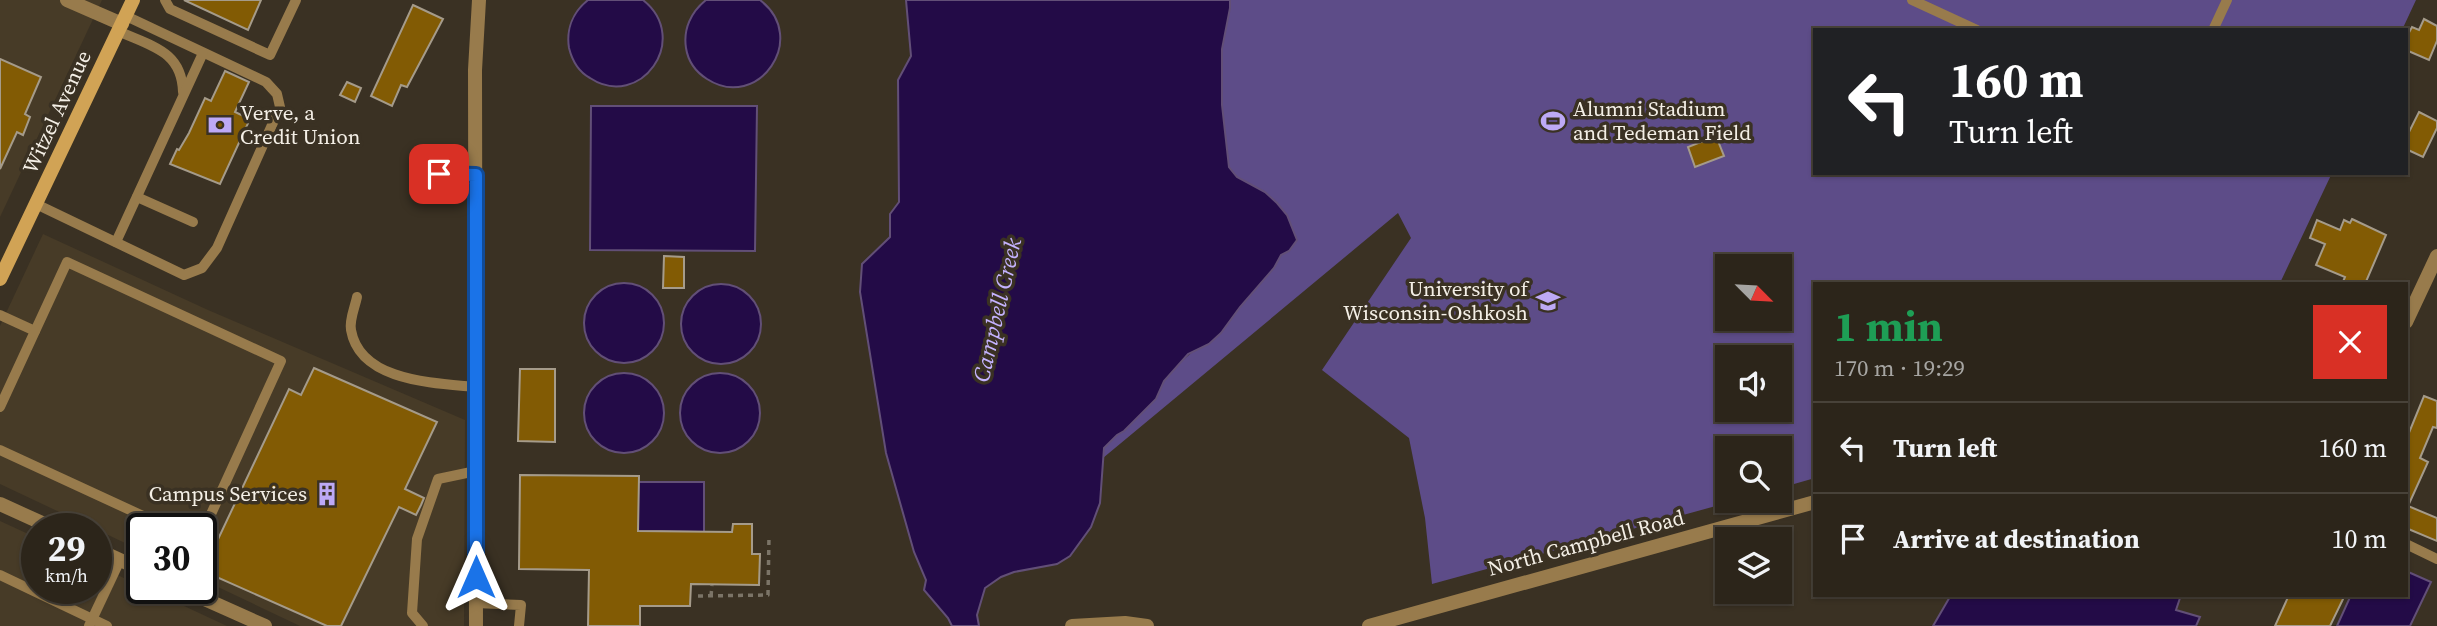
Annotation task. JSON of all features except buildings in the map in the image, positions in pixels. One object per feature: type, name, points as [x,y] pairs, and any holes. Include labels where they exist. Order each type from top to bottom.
[{"type":"main road","name":"Witzel Avenue","points":[[0,279],[133,0]]},
{"type":"street","points":[[67,0],[122,24]]},
{"type":"street","points":[[476,626],[475,71],[479,0]]},
{"type":"street","points":[[2408,318],[2437,256]]},
{"type":"street","name":"North Campbell Road","points":[[1369,626],[1417,619],[1813,503]]},
{"type":"street","points":[[0,504],[21,514]]},
{"type":"street","points":[[112,556],[126,563]]},
{"type":"street","points":[[216,604],[265,626]]},
{"type":"street","points":[[1072,626],[1147,626]]},
{"type":"lane","points":[[165,0],[170,9],[270,55],[296,0]]},
{"type":"lane","points":[[1912,0],[1973,28]]},
{"type":"lane","points":[[2214,28],[2227,0]]},
{"type":"lane","points":[[36,204],[184,275],[202,268],[217,248],[280,107],[276,94],[266,82],[202,53],[122,24]]},
{"type":"lane","points":[[122,24],[176,61],[183,78],[183,94]]},
{"type":"lane","points":[[116,242],[202,53]]},
{"type":"lane","points":[[416,181],[439,174],[476,175]]},
{"type":"lane","points":[[137,197],[193,222]]},
{"type":"lane","points":[[0,407],[67,262],[281,361],[212,513]]},
{"type":"lane","points":[[357,297],[350,328],[358,350],[375,367],[417,380],[476,387]]},
{"type":"lane","points":[[0,315],[35,331]]},
{"type":"lane","points":[[0,450],[136,513]]},
{"type":"lane","points":[[423,626],[412,612],[417,539],[439,479],[477,471]]},
{"type":"lane","points":[[2408,545],[2437,559]]},
{"type":"lane","points":[[90,622],[120,560]]},
{"type":"lane","points":[[0,575],[90,622],[107,626]]},
{"type":"lane","points":[[476,603],[521,605],[519,626]]},
{"type":"path","points":[[698,596],[768,595],[769,536]]},
{"type":"path","points":[[711,596],[712,585]]},
{"type":"shaded area","points":[[0,0],[102,0],[0,217]]},
{"type":"shaded area","name":"University of Wisconsin-Oshkosh","points":[[1230,0],[2416,0],[2403,28],[1813,28],[1813,175],[2331,175],[2280,282],[1813,282],[1813,479],[1792,485],[1792,436],[1715,436],[1715,506],[1432,584],[1425,518],[1409,438],[1322,370],[1411,238],[1398,213],[1103,458],[1104,448],[1155,399],[1176,366],[1251,295],[1287,215],[1265,192],[1237,177],[1229,167],[1222,105],[1222,49]]},
{"type":"shaded area","points":[[43,234],[208,310],[465,420],[464,626],[300,626],[217,587],[217,513],[126,513],[126,543],[112,537],[112,513],[61,513],[0,484],[0,326]]},
{"type":"shaded area","points":[[0,521],[21,531],[21,604],[112,604],[112,572],[126,579],[126,604],[180,604],[227,626],[0,626]]},
{"type":"water","points":[[588,0],[643,0],[657,16],[662,33],[661,51],[654,66],[642,78],[626,85],[609,86],[590,78],[576,65],[569,48],[570,28],[575,15]]},
{"type":"water","points":[[706,0],[760,0],[774,16],[780,33],[779,50],[771,66],[759,79],[744,86],[726,87],[707,79],[693,66],[685,41],[687,28],[692,15]]},
{"type":"water","name":"Campbell Creek","points":[[906,0],[1230,0],[1222,49],[1222,105],[1229,167],[1237,177],[1265,192],[1277,203],[1287,215],[1297,240],[1289,251],[1281,255],[1274,268],[1221,333],[1209,344],[1188,354],[1164,381],[1156,399],[1104,448],[1100,503],[1091,527],[1070,556],[1057,564],[1014,572],[985,588],[977,615],[979,626],[952,626],[924,590],[926,580],[914,552],[886,453],[860,292],[862,264],[890,237],[890,214],[899,202],[898,80],[911,56]]},
{"type":"water","points":[[591,106],[757,106],[755,251],[590,250]]},
{"type":"water","points":[[624,283],[639,286],[652,295],[661,308],[664,323],[661,338],[652,351],[639,360],[624,363],[609,360],[596,351],[587,338],[584,323],[587,308],[596,295],[609,286]]},
{"type":"water","points":[[721,284],[736,287],[749,296],[758,309],[761,324],[758,339],[749,352],[736,361],[721,364],[706,361],[693,352],[684,339],[681,324],[684,309],[693,296],[706,287]]},
{"type":"water","points":[[616,373],[632,373],[653,384],[664,405],[664,421],[653,442],[632,453],[616,453],[602,447],[590,435],[584,421],[584,405],[590,391],[602,379]]},
{"type":"water","points":[[720,373],[735,376],[748,385],[757,398],[760,413],[757,428],[748,441],[735,450],[720,453],[705,450],[692,441],[683,428],[680,413],[683,398],[692,385],[705,376]]},
{"type":"water","points":[[638,482],[704,482],[704,532],[638,531]]},
{"type":"water","points":[[2408,572],[2431,582],[2410,626],[2337,626],[2350,597],[2408,597]]},
{"type":"water","points":[[1950,597],[2180,597],[2176,610],[2200,617],[2196,626],[1933,626]]},
{"type":"place","name":"Alumni Stadium and Tedeman Field","points":[[1553,121]]},
{"type":"place","name":"Verve, a Credit Union","points":[[220,125]]},
{"type":"place","name":"University of Wisconsin-Oshkosh","points":[[1548,301]]},
{"type":"place","name":"Campus Services","points":[[327,494]]},
{"type":"route","points":[[439,174],[476,175],[476,577]]}]
